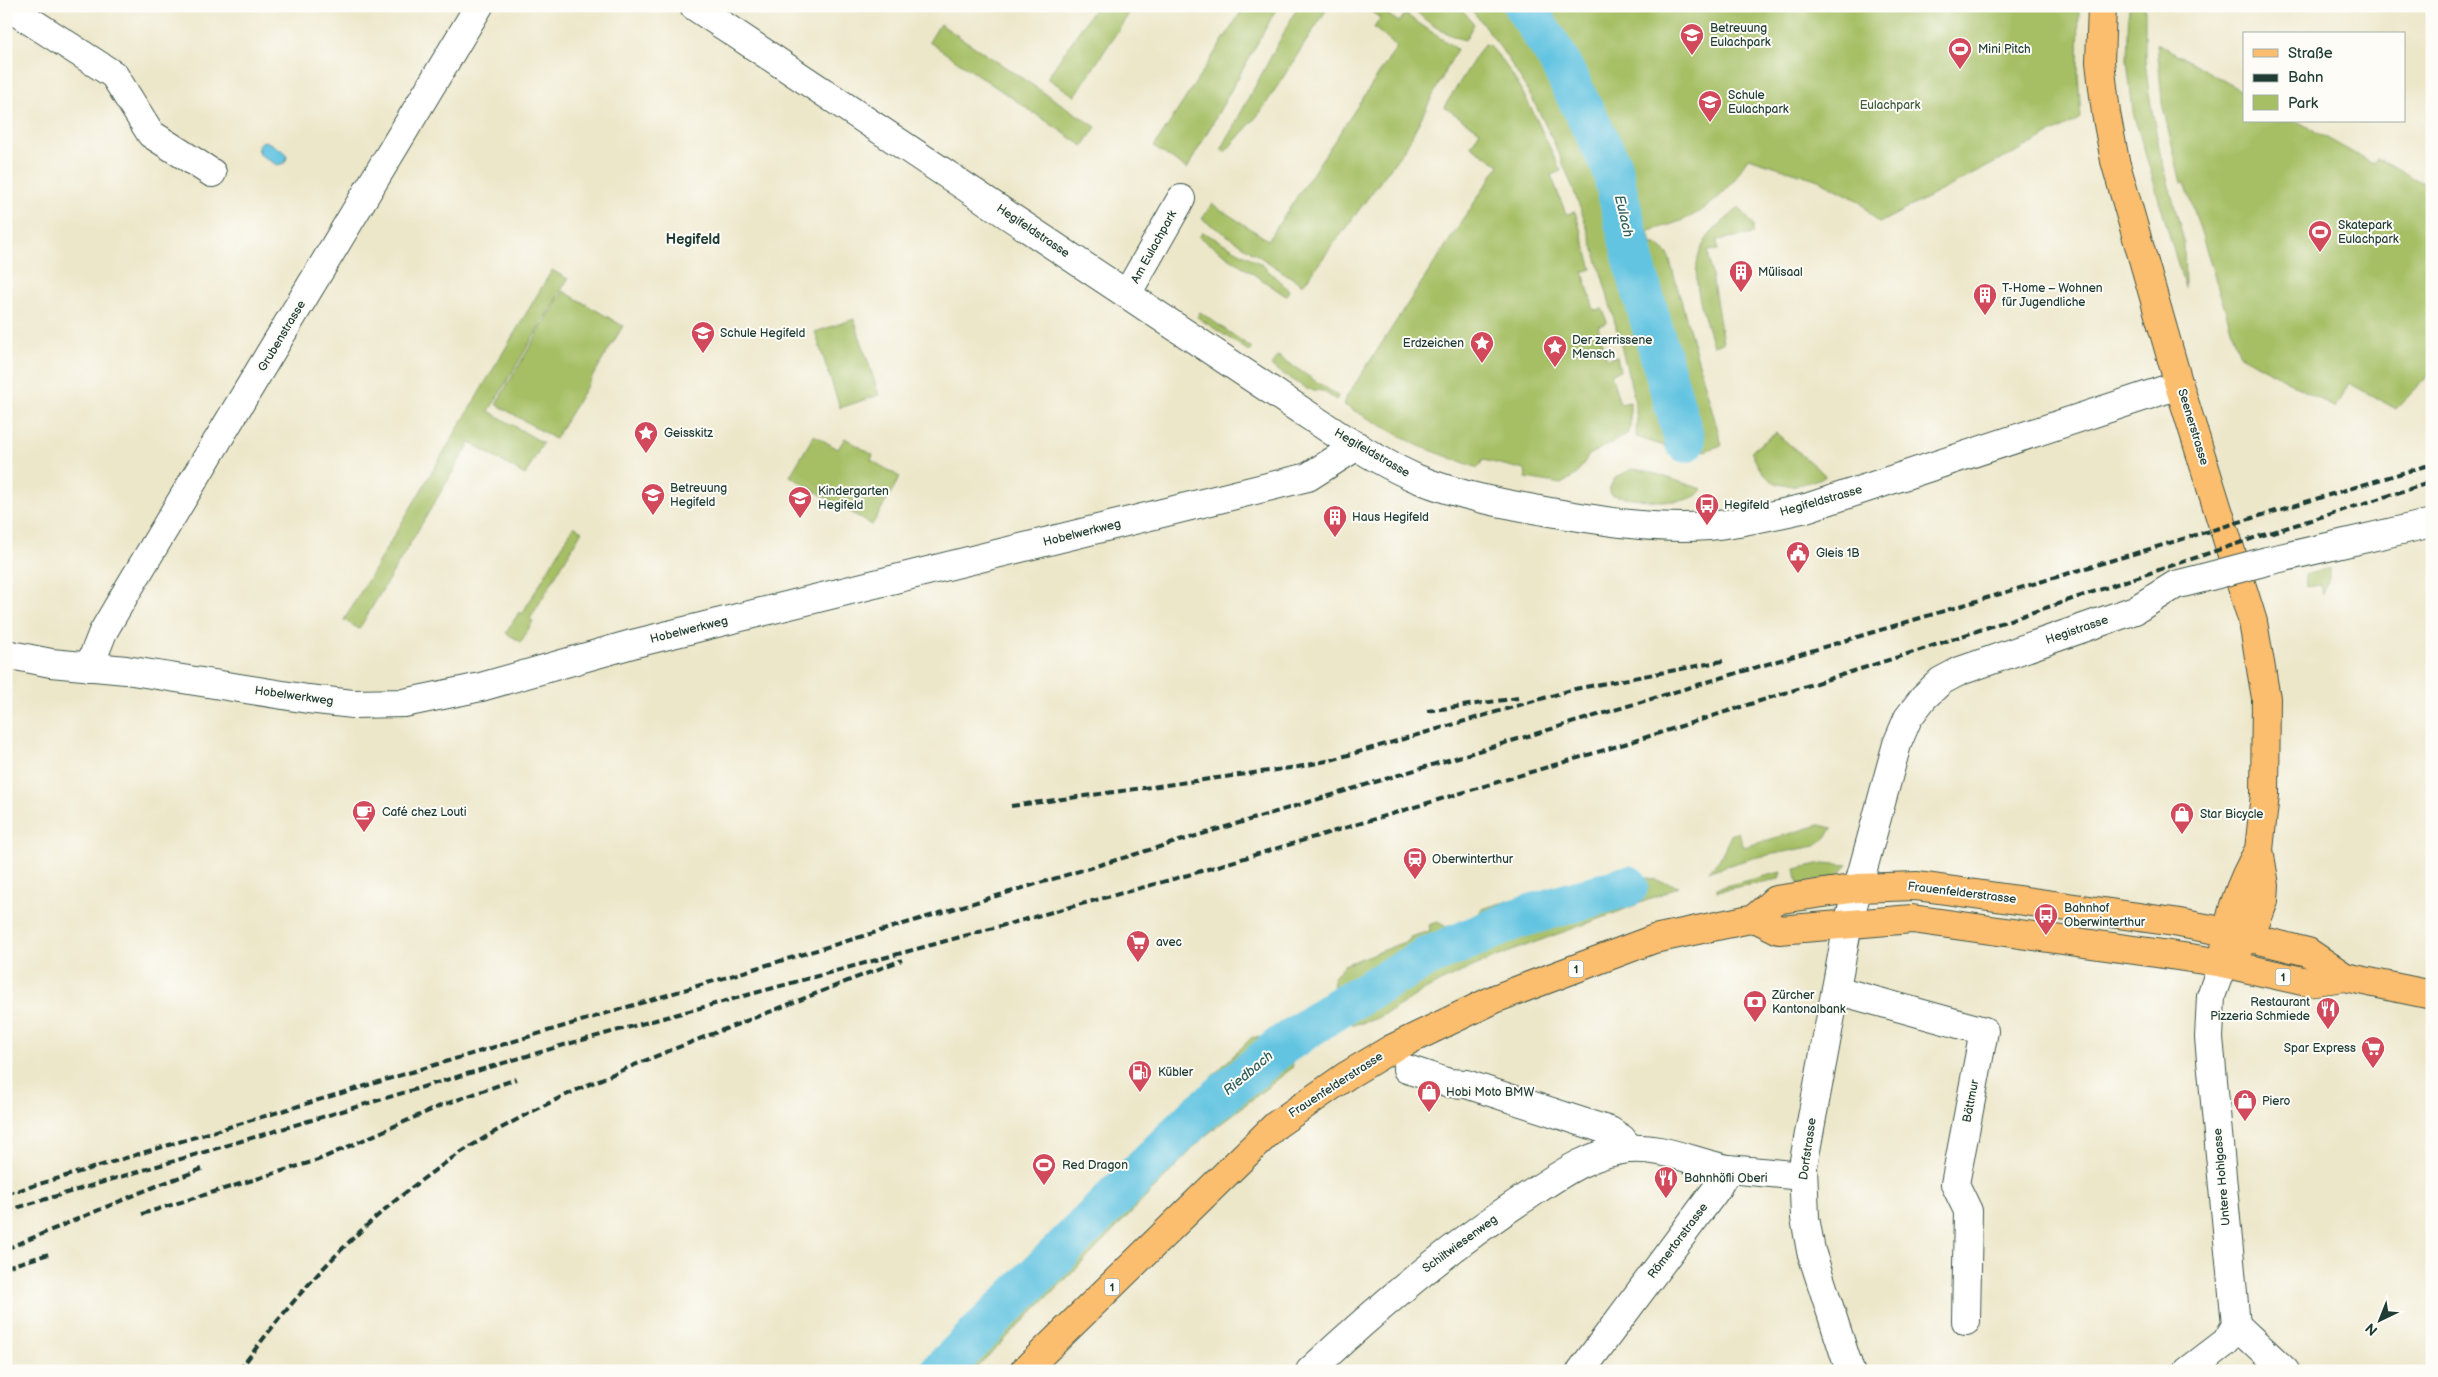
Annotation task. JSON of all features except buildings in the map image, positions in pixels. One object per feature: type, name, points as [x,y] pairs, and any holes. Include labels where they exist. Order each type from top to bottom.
[{"type":"main road","name":"Seenerstrasse","points":[[2102,6],[2100,62],[2106,113],[2115,161],[2180,385],[2253,622],[2265,688],[2266,794],[2259,850],[2242,879],[2238,934],[2223,963]]},
{"type":"main road","name":"Frauenfelderstrasse","points":[[1024,1371],[1276,1125],[1346,1076],[1391,1049],[1497,998],[1654,939],[1755,918],[1775,900],[1858,888],[1916,886],[2174,922],[2238,934],[2308,952],[2344,977]]},
{"type":"main road","name":"Frauenfelderstrasse","points":[[1755,918],[1779,930],[1912,919],[2046,936],[2223,963],[2307,982],[2344,977],[2432,995]]},
{"type":"street","points":[[7,6],[114,74],[150,134],[212,173]]},
{"type":"street","name":"Grubenstrasse","points":[[89,667],[103,632],[122,599],[479,6]]},
{"type":"street","name":"Hegifeldstrasse","points":[[694,6],[1357,446],[1398,470],[1419,479],[1443,488],[1500,503],[1631,525],[1708,526],[1750,520],[1806,508],[2180,385]]},
{"type":"street","name":"Am Eulachpark","points":[[1127,294],[1181,199]]},
{"type":"street","name":"Hobelwerkweg","points":[[6,654],[51,663],[141,673],[308,699],[353,704],[404,703],[481,687],[632,644],[1308,477],[1357,446]]},
{"type":"street","name":"Hegistrasse","points":[[1848,924],[1896,744],[1908,718],[1924,697],[1941,681],[1960,671],[2135,610],[2174,585],[2267,561],[2432,524]]},
{"type":"street","name":"Dorfstrasse","points":[[1848,924],[1803,1176],[1805,1218],[1811,1251],[1850,1371]]},
{"type":"street","name":"Untere Hohlgasse","points":[[2223,963],[2211,996],[2209,1038],[2236,1326]]},
{"type":"street","name":"Bättmur","points":[[1836,990],[1984,1031],[1955,1184],[1968,1211],[1966,1321]]},
{"type":"street","points":[[1407,1069],[1449,1083],[1466,1084],[1610,1131],[1622,1139],[1630,1149]]},
{"type":"street","name":"Schiltwiesenweg","points":[[1310,1371],[1412,1280],[1495,1217],[1587,1160],[1614,1151],[1630,1149],[1670,1153],[1728,1169]]},
{"type":"street","points":[[1728,1169],[1803,1176]]},
{"type":"street","name":"Römertorstrasse","points":[[1580,1371],[1715,1191],[1728,1169]]},
{"type":"street","points":[[2188,1371],[2226,1342],[2236,1326],[2285,1371]]},
{"type":"green space","points":[[1096,6],[1134,6],[1075,96],[1047,78]]},
{"type":"green space","points":[[1245,6],[1278,6],[1187,169],[1154,147]]},
{"type":"green space","points":[[1298,6],[1329,6],[1260,113],[1225,152],[1221,150]]},
{"type":"green space","points":[[1363,6],[1375,6],[1399,22],[1405,14],[1457,49],[1406,147],[1303,285],[1202,219],[1212,204],[1268,240],[1397,47],[1374,28],[1380,18]]},
{"type":"green space","points":[[1411,6],[1459,6],[1474,24],[1465,40],[1450,35],[1436,27]]},
{"type":"green space","name":"Eulachpark","points":[[1468,6],[2079,6],[2078,74],[2081,118],[1879,223],[1859,201],[1819,180],[1748,158],[1736,178],[1713,202],[1683,220],[1648,231],[1651,244],[1656,244],[1668,254],[1722,445],[1704,451],[1700,437],[1667,447],[1636,437],[1637,420],[1634,397],[1607,293],[1574,191],[1530,94],[1501,49]]},
{"type":"green space","points":[[2129,6],[2145,6],[2145,59],[2149,94],[2160,153],[2184,241],[2185,288],[2133,112],[2127,60]]},
{"type":"green space","points":[[940,24],[1096,127],[1083,146],[929,42]]},
{"type":"green space","name":"Skatepark Eulachpark","points":[[2157,43],[2243,91],[2243,122],[2299,122],[2373,164],[2377,158],[2432,188],[2432,372],[2396,409],[2349,383],[2335,408],[2239,354],[2185,182],[2181,183],[2162,103]]},
{"type":"green space","points":[[1484,44],[1489,45],[1511,73],[1561,171],[1551,175],[1566,214],[1575,212],[1592,269],[1583,272],[1594,310],[1603,309],[1607,323],[1598,326],[1607,359],[1617,356],[1620,371],[1611,374],[1620,404],[1630,402],[1630,428],[1627,434],[1589,455],[1576,475],[1561,484],[1526,478],[1525,470],[1483,460],[1478,468],[1419,446],[1344,405],[1347,396],[1499,165],[1471,146],[1480,131],[1444,107]]},
{"type":"green space","points":[[1739,207],[1753,225],[1753,234],[1717,240],[1718,250],[1708,251],[1723,343],[1713,346],[1698,292],[1697,265],[1700,252],[1709,235]]},
{"type":"green space","points":[[1203,232],[1261,264],[1289,290],[1286,296],[1199,237]]},
{"type":"green space","points":[[552,270],[568,279],[489,411],[543,443],[525,475],[470,443],[359,629],[344,620]]},
{"type":"green space","points":[[563,291],[623,326],[555,439],[496,404]]},
{"type":"green space","points":[[1200,312],[1252,348],[1250,352],[1197,317]]},
{"type":"green space","points":[[854,319],[879,395],[840,408],[815,332]]},
{"type":"green space","points":[[1278,356],[1338,396],[1336,400],[1323,391],[1307,389],[1271,366]]},
{"type":"green space","points":[[1776,433],[1824,474],[1825,477],[1801,484],[1781,485],[1765,475],[1751,451]]},
{"type":"green space","points":[[814,435],[838,449],[845,438],[873,455],[871,460],[900,477],[872,525],[790,476]]},
{"type":"green space","points":[[1632,469],[1647,471],[1702,489],[1696,496],[1686,500],[1674,501],[1646,500],[1611,495],[1609,489],[1615,478]]},
{"type":"green space","points":[[574,526],[582,531],[530,619],[533,621],[521,642],[506,633],[519,612],[522,614]]},
{"type":"green space","points":[[2329,568],[2329,578],[2323,595],[2321,585],[2306,587],[2305,575]]},
{"type":"green space","points":[[1819,825],[1833,828],[1823,841],[1815,846],[1753,858],[1709,871],[1719,860],[1731,835],[1738,832],[1744,847]]},
{"type":"green space","points":[[1823,863],[1848,865],[1836,876],[1798,884],[1795,869]]},
{"type":"green space","points":[[1624,867],[1625,872],[1679,886],[1648,900],[1489,960],[1427,989],[1391,1011],[1371,1020],[1352,1024],[1336,1001],[1333,979],[1344,965],[1410,940],[1410,937],[1430,931],[1428,925],[1438,922],[1446,927],[1478,917],[1481,909]]},
{"type":"green space","points":[[1781,872],[1779,879],[1717,891],[1717,888]]},
{"type":"green space","points":[[1252,1037],[1277,1040],[1293,1063],[1292,1068],[1205,1136],[1091,1254],[973,1371],[916,1371]]},
{"type":"water","points":[[266,141],[285,152],[287,157],[285,163],[277,165],[259,154],[258,146],[261,142]]},
{"type":"waterway","name":"Eulach","points":[[1524,6],[1556,55],[1611,165],[1636,270],[1685,442]]},
{"type":"waterway","name":"Riedbach","points":[[941,1371],[1196,1116],[1281,1046],[1342,1005],[1427,957],[1519,918],[1628,886]]},
{"type":"railway","points":[[6,1194],[2432,464]]},
{"type":"railway","points":[[6,1211],[564,1045],[1188,875],[1631,742],[1923,649],[2260,536],[2432,482]]},
{"type":"railway","points":[[1011,806],[1298,767],[1331,760],[1575,689],[1723,661]]},
{"type":"railway","points":[[1427,711],[1518,698]]},
{"type":"railway","points":[[239,1371],[303,1291],[349,1242],[400,1197],[460,1153],[529,1113],[601,1079],[902,960]]},
{"type":"railway","points":[[142,1214],[318,1160],[440,1106],[516,1079]]},
{"type":"railway","points":[[6,1249],[156,1186],[202,1169]]},
{"type":"railway","points":[[6,1267],[49,1254]]},
{"type":"place","name":"Betreuung Eulachpark","points":[[1692,56]]},
{"type":"place","name":"Mini Pitch","points":[[1960,70]]},
{"type":"place","name":"Schule Eulachpark","points":[[1710,123]]},
{"type":"place","name":"Skatepark Eulachpark","points":[[2320,253]]},
{"type":"place","name":"Mülisaal","points":[[1741,293]]},
{"type":"place","name":"T-Home – Wohnen für Jugendliche","points":[[1985,316]]},
{"type":"place","name":"Schule Hegifeld","points":[[703,354]]},
{"type":"place","name":"Erdzeichen","points":[[1482,364]]},
{"type":"place","name":"Der zerrissene Mensch","points":[[1555,368]]},
{"type":"place","name":"Geisskitz","points":[[646,454]]},
{"type":"place","name":"Betreuung Hegifeld","points":[[653,516]]},
{"type":"place","name":"Kindergarten Hegifeld","points":[[800,519]]},
{"type":"place","name":"Hegifeld","points":[[1707,526]]},
{"type":"place","name":"Haus Hegifeld","points":[[1335,538]]},
{"type":"place","name":"Gleis 1B","points":[[1798,574]]},
{"type":"place","name":"Café chez Louti","points":[[364,833]]},
{"type":"place","name":"Star Bicycle","points":[[2182,835]]},
{"type":"place","name":"Oberwinterthur","points":[[1415,880]]},
{"type":"place","name":"Bahnhof Oberwinterthur","points":[[2046,936]]},
{"type":"place","name":"avec","points":[[1138,963]]},
{"type":"place","name":"Zürcher Kantonalbank","points":[[1755,1023]]},
{"type":"place","name":"Restaurant Pizzeria Schmiede","points":[[2328,1030]]},
{"type":"place","name":"Spar Express","points":[[2373,1069]]},
{"type":"place","name":"Kübler","points":[[1140,1093]]},
{"type":"place","name":"Hobi Moto BMW","points":[[1429,1113]]},
{"type":"place","name":"Piero","points":[[2245,1122]]},
{"type":"place","name":"Red Dragon","points":[[1044,1186]]},
{"type":"place","name":"Bahnhöfli Oberi","points":[[1666,1199]]},
{"type":"district","name":"Hegifeld","points":[[693,239]]}]
